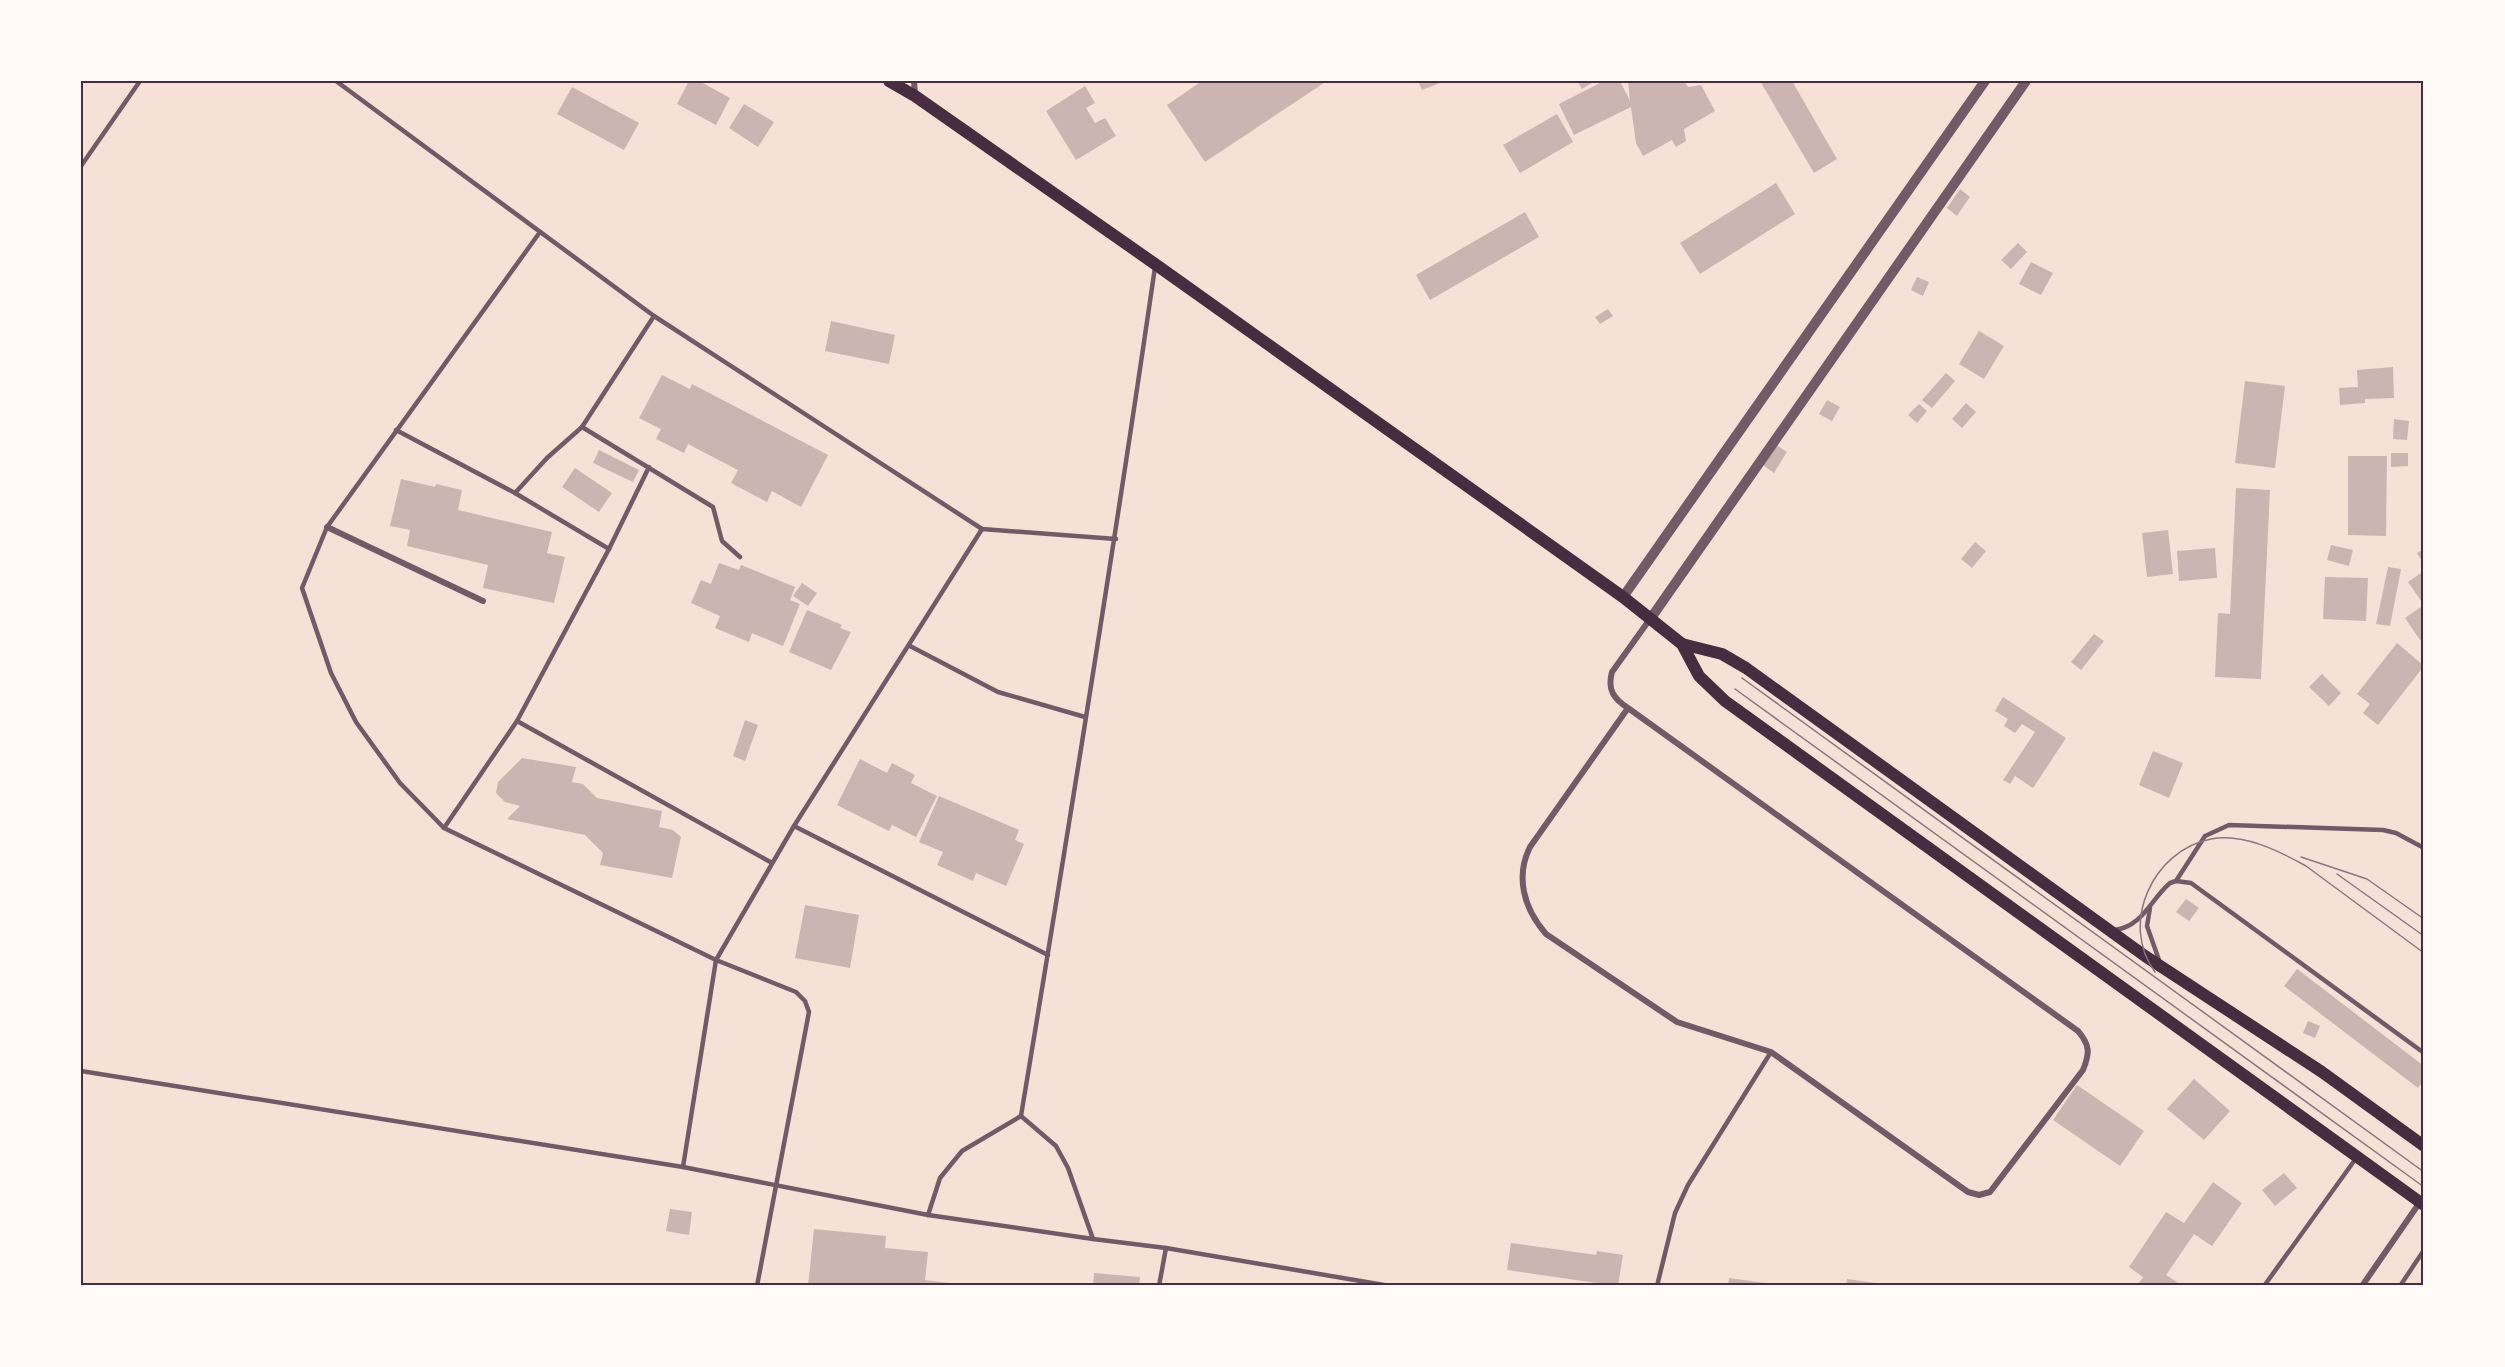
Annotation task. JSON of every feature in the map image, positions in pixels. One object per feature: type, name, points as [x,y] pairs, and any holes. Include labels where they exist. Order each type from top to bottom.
[{"type":"main road","points":[[889,81],[915,96],[1155,264],[1623,597],[1682,644],[1699,676],[1725,701],[2422,1204]]},
{"type":"main road","points":[[1682,644],[1722,654],[1746,668],[2165,969],[2322,1072],[2424,1146]]},
{"type":"street","points":[[914,81],[915,96]]},
{"type":"street","points":[[1623,597],[1985,81]]},
{"type":"street","points":[[1628,708],[1523,861],[1522,876],[1529,908],[1536,922],[1546,934],[1677,1022],[1771,1052],[1968,1192],[1979,1195],[1990,1192],[2083,1070],[2089,1056],[2087,1042],[2078,1031],[1628,708],[1611,693],[1609,682],[1612,672],[2026,81]]},
{"type":"street","points":[[327,527],[483,601]]},
{"type":"street","points":[[2362,1286],[2422,1204]]},
{"type":"lane","points":[[81,166],[140,81]]},
{"type":"lane","points":[[336,81],[654,316],[982,529],[1116,539]]},
{"type":"lane","points":[[540,232],[327,527],[303,588],[331,672],[356,722],[400,783],[444,828],[716,960],[796,992],[805,1001],[809,1012],[757,1286]]},
{"type":"lane","points":[[928,1215],[940,1178],[962,1151],[1021,1116],[1116,539],[1155,264]]},
{"type":"lane","points":[[515,493],[547,458],[582,427],[654,316]]},
{"type":"lane","points":[[582,427],[713,507],[722,541],[740,557]]},
{"type":"lane","points":[[396,430],[515,493],[609,549]]},
{"type":"lane","points":[[444,828],[516,721],[609,549],[649,467]]},
{"type":"lane","points":[[682,1167],[716,960],[794,826],[982,529]]},
{"type":"lane","points":[[909,646],[998,692],[1085,717]]},
{"type":"lane","points":[[516,721],[772,863]]},
{"type":"lane","points":[[2106,927],[2115,930],[2127,927],[2151,906],[2163,889],[2176,881],[2205,836],[2229,825],[2383,830],[2396,833],[2424,848]]},
{"type":"lane","points":[[794,826],[1048,955]]},
{"type":"lane","points":[[2176,881],[2191,883],[2424,1053]]},
{"type":"lane","points":[[2151,906],[2147,926],[2153,948],[2165,969]]},
{"type":"lane","points":[[1657,1286],[1675,1213],[1688,1185],[1771,1052]]},
{"type":"lane","points":[[81,1071],[682,1167],[928,1215],[1166,1248],[1390,1286]]},
{"type":"lane","points":[[1021,1116],[1056,1146],[1068,1168],[1093,1239]]},
{"type":"lane","points":[[2264,1286],[2357,1158]]},
{"type":"lane","points":[[1159,1286],[1166,1248]]},
{"type":"lane","points":[[2400,1286],[2424,1250]]},
{"type":"building","points":[[689,81],[699,81],[730,98],[716,125],[677,104]]},
{"type":"building","points":[[1202,81],[1327,81],[1205,162],[1167,105]]},
{"type":"building","points":[[1418,81],[1445,81],[1422,90]]},
{"type":"building","points":[[1577,81],[1595,81],[1582,89]]},
{"type":"building","points":[[1604,81],[1620,81],[1630,101],[1628,81],[1684,81],[1688,87],[1701,85],[1715,111],[1684,129],[1686,141],[1676,147],[1672,140],[1643,156],[1636,143],[1631,107],[1574,135],[1559,104]]},
{"type":"building","points":[[1760,81],[1792,81],[1837,159],[1814,173]]},
{"type":"building","points":[[1085,86],[1095,103],[1086,108],[1095,123],[1105,118],[1116,136],[1076,160],[1046,111]]},
{"type":"building","points":[[572,87],[639,123],[624,150],[557,114]]},
{"type":"building","points":[[744,104],[774,122],[758,147],[729,128]]},
{"type":"building","points":[[1557,114],[1573,142],[1520,173],[1503,145]]},
{"type":"building","points":[[1776,183],[1795,214],[1700,274],[1680,243]]},
{"type":"building","points":[[1960,189],[1970,197],[1957,216],[1947,208]]},
{"type":"building","points":[[1525,212],[1539,237],[1430,300],[1416,275]]},
{"type":"building","points":[[2018,243],[2027,252],[2011,269],[2001,260]]},
{"type":"building","points":[[2031,262],[2053,273],[2041,295],[2019,284]]},
{"type":"building","points":[[1917,277],[1929,282],[1923,296],[1911,290]]},
{"type":"building","points":[[1608,309],[1613,316],[1600,324],[1595,317]]},
{"type":"building","points":[[831,321],[895,335],[889,364],[825,351]]},
{"type":"building","points":[[1979,331],[2004,346],[1984,379],[1959,364]]},
{"type":"building","points":[[2393,367],[2394,398],[2365,399],[2365,403],[2340,405],[2339,388],[2358,387],[2357,370]]},
{"type":"building","points":[[1946,373],[1955,381],[1932,408],[1922,400]]},
{"type":"building","points":[[662,375],[690,389],[692,384],[828,455],[801,507],[772,491],[767,502],[731,483],[738,470],[688,444],[684,453],[656,439],[661,429],[639,418]]},
{"type":"building","points":[[2245,381],[2285,386],[2275,468],[2235,463]]},
{"type":"building","points":[[1827,400],[1840,407],[1832,421],[1819,414]]},
{"type":"building","points":[[1966,403],[1976,412],[1962,428],[1952,419]]},
{"type":"building","points":[[1919,404],[1927,411],[1917,423],[1908,415]]},
{"type":"building","points":[[2394,419],[2409,421],[2407,440],[2393,439]]},
{"type":"building","points":[[1776,445],[1787,452],[1774,473],[1763,465]]},
{"type":"building","points":[[599,450],[639,470],[633,482],[593,463]]},
{"type":"building","points":[[2391,453],[2408,453],[2408,466],[2391,467]]},
{"type":"building","points":[[2348,456],[2387,456],[2386,536],[2348,535]]},
{"type":"building","points":[[575,468],[612,493],[599,512],[562,487]]},
{"type":"building","points":[[401,479],[435,487],[436,484],[462,490],[458,510],[552,532],[547,553],[565,557],[554,603],[483,588],[488,565],[407,546],[410,530],[390,526]]},
{"type":"building","points":[[2236,488],[2270,490],[2261,679],[2215,677],[2218,613],[2230,614]]},
{"type":"building","points":[[2168,530],[2173,574],[2147,577],[2142,533]]},
{"type":"building","points":[[1975,542],[1986,551],[1972,568],[1961,559]]},
{"type":"building","points":[[2331,545],[2353,550],[2349,566],[2327,560]]},
{"type":"building","points":[[2215,548],[2217,578],[2179,581],[2177,551]]},
{"type":"building","points":[[2424,549],[2424,564],[2417,553]]},
{"type":"building","points":[[719,563],[739,570],[741,565],[795,587],[790,600],[800,604],[783,646],[752,633],[749,642],[715,628],[720,616],[691,603],[701,580],[711,584]]},
{"type":"building","points":[[2388,567],[2401,569],[2390,626],[2376,624]]},
{"type":"building","points":[[2424,571],[2424,605],[2408,582]]},
{"type":"building","points":[[2325,577],[2368,578],[2366,621],[2323,619]]},
{"type":"building","points":[[802,583],[817,593],[808,606],[793,596]]},
{"type":"building","points":[[2424,605],[2424,638],[2420,640],[2405,618]]},
{"type":"building","points":[[807,610],[842,625],[840,628],[851,632],[831,670],[789,652]]},
{"type":"building","points":[[2094,634],[2104,641],[2081,670],[2071,662]]},
{"type":"building","points":[[2397,643],[2424,666],[2378,725],[2363,713],[2370,704],[2357,694]]},
{"type":"building","points":[[2322,674],[2341,693],[2329,706],[2309,687]]},
{"type":"building","points":[[2003,697],[2066,738],[2033,788],[2015,776],[2010,784],[2003,780],[2035,732],[2022,724],[2015,733],[2004,726],[2008,719],[1995,711]]},
{"type":"building","points":[[745,720],[758,725],[745,761],[733,756]]},
{"type":"building","points":[[2153,751],[2183,763],[2169,798],[2139,785]]},
{"type":"building","points":[[522,758],[576,767],[572,782],[583,784],[597,798],[662,811],[659,827],[673,830],[681,837],[672,878],[600,865],[603,853],[585,835],[507,819],[520,806],[505,802],[496,793],[498,782]]},
{"type":"building","points":[[860,759],[887,773],[892,763],[915,775],[911,783],[937,796],[916,837],[892,825],[889,831],[837,805]]},
{"type":"building","points":[[939,796],[1019,830],[1015,840],[1024,844],[1006,886],[976,873],[973,881],[937,865],[943,852],[919,842]]},
{"type":"building","points":[[2186,899],[2199,908],[2189,921],[2176,912]]},
{"type":"building","points":[[805,905],[859,915],[850,968],[795,958]]},
{"type":"building","points":[[2297,969],[2424,1066],[2424,1080],[2418,1088],[2284,986]]},
{"type":"building","points":[[2308,1021],[2320,1026],[2315,1038],[2303,1033]]},
{"type":"building","points":[[2194,1079],[2230,1111],[2204,1140],[2167,1109]]},
{"type":"building","points":[[2077,1085],[2144,1131],[2120,1166],[2053,1120]]},
{"type":"building","points":[[2284,1173],[2297,1188],[2275,1206],[2262,1190]]},
{"type":"building","points":[[2213,1182],[2242,1203],[2212,1246],[2194,1234],[2166,1275],[2183,1286],[2137,1286],[2143,1277],[2129,1267],[2166,1212],[2184,1223]]},
{"type":"building","points":[[670,1209],[692,1212],[689,1235],[666,1231]]},
{"type":"building","points":[[814,1229],[886,1236],[885,1248],[928,1252],[925,1280],[973,1286],[808,1286]]},
{"type":"building","points":[[1511,1243],[1596,1255],[1597,1251],[1623,1255],[1618,1286],[1507,1270]]},
{"type":"building","points":[[1094,1273],[1140,1277],[1139,1286],[1093,1286]]},
{"type":"building","points":[[1729,1278],[1780,1285],[1780,1286],[1728,1286]]},
{"type":"building","points":[[1847,1279],[1891,1285],[1891,1286],[1846,1286]]},
{"type":"tram line","points":[[1742,678],[2424,1172]]},
{"type":"tram line","points":[[1735,689],[2424,1187]]},
{"type":"tram line","points":[[2155,972],[2145,953],[2140,933],[2142,912],[2148,892],[2158,873],[2173,858],[2190,846],[2211,839],[2223,838],[2261,845],[2306,866],[2424,953]]},
{"type":"tram line","points":[[2301,857],[2367,879],[2424,919]]},
{"type":"tram line","points":[[2337,874],[2424,936]]}]
